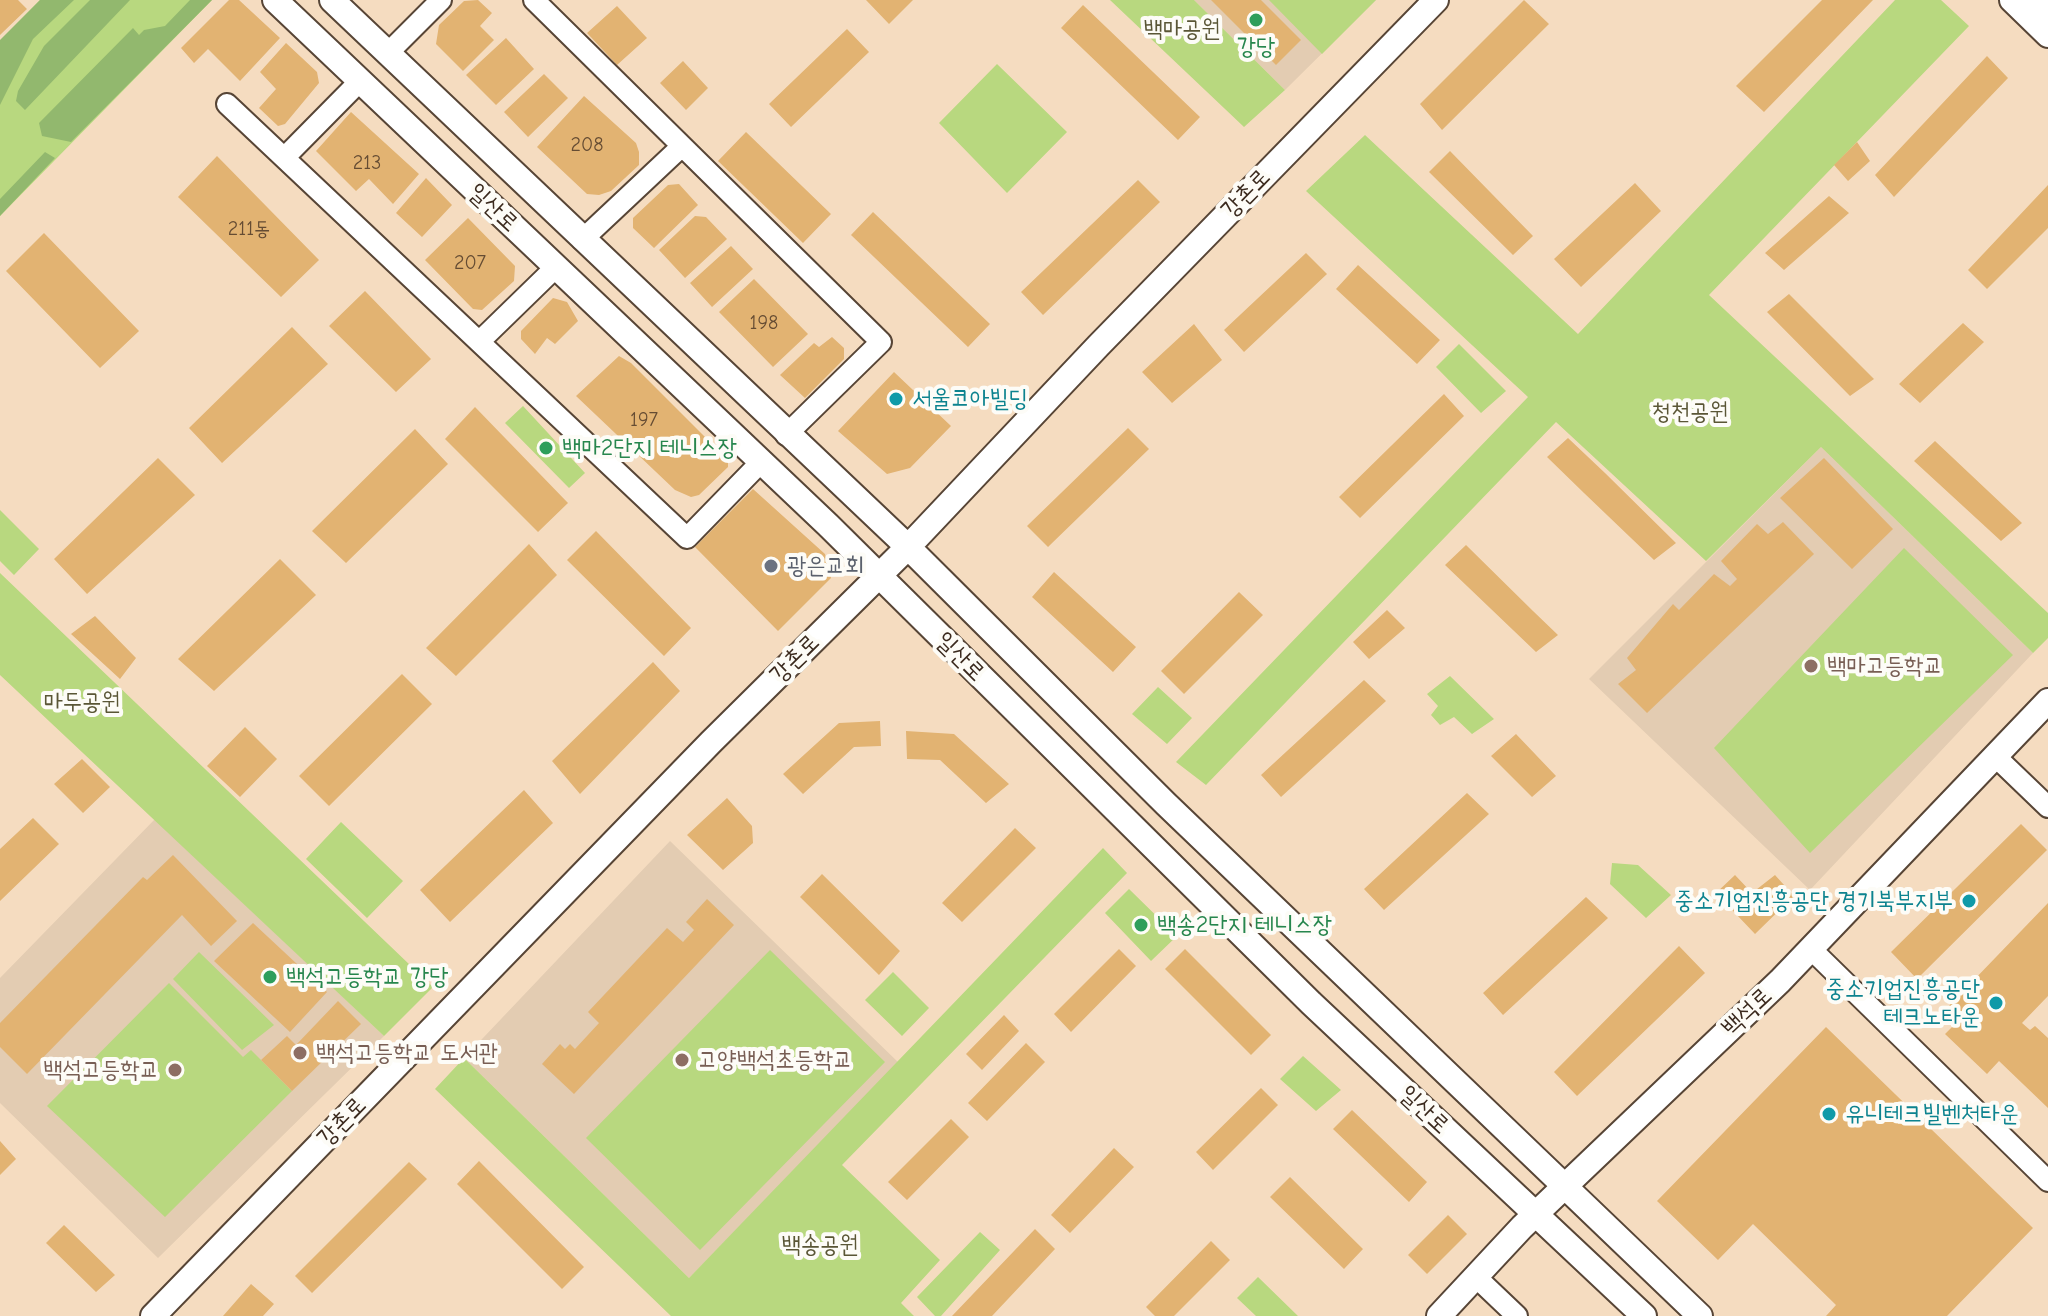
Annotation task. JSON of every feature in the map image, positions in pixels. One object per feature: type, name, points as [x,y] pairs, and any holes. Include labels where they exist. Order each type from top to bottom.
[{"type":"main road","name":"일산로","points":[[275,0],[879,576],[1311,1003],[1644,1316]]},
{"type":"main road","name":"일산로","points":[[332,0],[786,435],[908,547],[1166,804],[1566,1184],[1700,1316]]},
{"type":"main road","name":"강촌로","points":[[153,1316],[711,742],[908,547],[1098,346],[1436,0]]},
{"type":"main road","points":[[2012,0],[2048,35]]},
{"type":"main road","points":[[2039,0],[2048,9]]},
{"type":"main road","name":"백석로","points":[[1439,1316],[1566,1184],[1810,948],[2048,701]]},
{"type":"street","points":[[387,54],[441,0]]},
{"type":"street","points":[[534,0],[881,342],[786,435]]},
{"type":"street","points":[[285,157],[359,82]]},
{"type":"street","points":[[227,104],[481,340],[687,538],[761,462]]},
{"type":"street","points":[[582,240],[681,147]]},
{"type":"street","points":[[481,340],[556,267]]},
{"type":"street","points":[[1995,756],[2048,807]]},
{"type":"street","points":[[1810,948],[2048,1181]]},
{"type":"street","points":[[1475,1276],[1517,1316]]},
{"type":"shaded area","points":[[1194,0],[1376,0],[1285,90]]},
{"type":"shaded area","name":"백마고등학교","points":[[1821,447],[2033,653],[1810,890],[1589,679]]},
{"type":"shaded area","name":"백석고등학교","points":[[155,819],[384,1036],[158,1258],[0,1103],[0,978]]},
{"type":"shaded area","name":"고양백석초등학교","points":[[670,841],[899,1063],[689,1278],[464,1058]]},
{"type":"green space","points":[[40,0],[212,0],[0,216],[0,41]]},
{"type":"green space","points":[[40,0],[74,0],[33,39],[0,105],[0,40]]},
{"type":"green space","points":[[90,0],[130,0],[25,110],[16,101],[18,91],[44,46]]},
{"type":"green space","points":[[190,0],[212,0],[71,142],[42,136],[39,123],[133,28],[139,35],[144,30],[165,26]]},
{"type":"green space","name":"백마공원","points":[[1110,0],[1194,0],[1285,90],[1244,127]]},
{"type":"green space","points":[[1269,0],[1376,0],[1322,54]]},
{"type":"green space","name":"청천공원","points":[[1895,0],[1941,0],[1969,26],[1709,295],[2048,613],[2048,638],[2033,653],[1821,447],[1706,561],[1556,422],[1206,785],[1176,762],[1528,397],[1306,191],[1365,135],[1578,334]]},
{"type":"green space","points":[[997,64],[1067,132],[1007,193],[939,123]]},
{"type":"green space","points":[[45,152],[55,158],[0,216],[0,199]]},
{"type":"green space","points":[[1459,344],[1506,391],[1481,413],[1436,367]]},
{"type":"green space","name":"백마2단지 테니스장","points":[[523,406],[585,473],[569,488],[505,423]]},
{"type":"green space","points":[[0,510],[39,549],[14,575],[0,561]]},
{"type":"green space","points":[[1904,548],[2013,655],[1810,853],[1714,748]]},
{"type":"green space","name":"마두공원","points":[[0,573],[433,987],[384,1036],[0,675]]},
{"type":"green space","points":[[1450,676],[1494,719],[1472,734],[1454,717],[1440,725],[1431,715],[1438,706],[1427,694]]},
{"type":"green space","points":[[1158,687],[1192,718],[1167,744],[1132,714]]},
{"type":"green space","points":[[341,822],[403,881],[367,918],[306,859]]},
{"type":"green space","name":"백송공원","points":[[1103,848],[1127,873],[842,1165],[940,1260],[901,1303],[914,1316],[671,1316],[435,1089],[464,1058],[689,1278]]},
{"type":"green space","points":[[1612,863],[1638,865],[1671,895],[1646,918],[1610,884]]},
{"type":"green space","name":"백송2단지 테니스장","points":[[1129,889],[1177,936],[1151,961],[1105,913]]},
{"type":"green space","points":[[770,950],[885,1062],[700,1250],[586,1138]]},
{"type":"green space","points":[[199,952],[274,1025],[242,1050],[173,979]]},
{"type":"green space","points":[[893,972],[929,1008],[902,1036],[865,1000]]},
{"type":"green space","points":[[169,983],[243,1057],[251,1050],[292,1091],[165,1217],[47,1106]]},
{"type":"green space","points":[[1303,1056],[1341,1090],[1316,1111],[1280,1079]]},
{"type":"green space","points":[[980,1232],[1000,1250],[941,1316],[935,1316],[917,1297]]},
{"type":"green space","points":[[1258,1277],[1298,1316],[1256,1316],[1237,1298]]},
{"type":"building","points":[[0,0],[18,0],[27,9],[0,35]]},
{"type":"building","points":[[229,0],[239,0],[280,38],[240,81],[208,49],[194,63],[181,48]]},
{"type":"building","points":[[478,0],[492,13],[480,26],[494,40],[463,71],[436,44],[439,25],[464,1]]},
{"type":"building","points":[[866,0],[913,0],[889,24]]},
{"type":"building","name":"강당","points":[[1211,0],[1261,0],[1301,40],[1276,65]]},
{"type":"building","points":[[1524,0],[1549,24],[1442,130],[1420,104]]},
{"type":"building","points":[[1822,0],[1873,0],[1764,112],[1736,86]]},
{"type":"building","points":[[1083,5],[1200,117],[1178,140],[1061,28]]},
{"type":"building","points":[[617,6],[647,38],[617,65],[587,33]]},
{"type":"building","points":[[847,29],[869,52],[791,127],[769,104]]},
{"type":"building","points":[[506,38],[534,69],[496,105],[466,75]]},
{"type":"building","points":[[286,43],[317,72],[319,83],[285,124],[278,126],[259,108],[276,89],[260,72]]},
{"type":"building","points":[[1987,56],[2008,78],[1894,197],[1875,175]]},
{"type":"building","points":[[683,61],[708,88],[686,110],[660,83]]},
{"type":"building","points":[[544,74],[568,98],[528,137],[504,112]]},
{"type":"building","points":[[584,96],[636,143],[639,152],[639,165],[611,191],[599,195],[587,194],[537,147]]},
{"type":"building","points":[[351,112],[419,174],[393,204],[369,179],[356,191],[316,151]]},
{"type":"building","points":[[746,132],[831,214],[803,243],[718,161]]},
{"type":"building","points":[[1857,142],[1870,161],[1848,181],[1834,165]]},
{"type":"building","points":[[1450,151],[1533,236],[1513,255],[1429,172]]},
{"type":"building","points":[[217,156],[319,260],[281,297],[178,197]]},
{"type":"building","points":[[426,178],[452,205],[422,237],[396,213]]},
{"type":"building","points":[[1138,180],[1160,202],[1043,315],[1021,292]]},
{"type":"building","points":[[1635,183],[1661,211],[1581,287],[1554,259]]},
{"type":"building","points":[[679,184],[698,205],[654,248],[633,228],[633,218],[668,185]]},
{"type":"building","points":[[2048,185],[2048,228],[1987,289],[1968,270]]},
{"type":"building","points":[[1829,196],[1849,213],[1784,270],[1765,253]]},
{"type":"building","points":[[873,212],[990,324],[968,347],[851,235]]},
{"type":"building","points":[[695,216],[706,217],[727,239],[685,278],[659,250]]},
{"type":"building","points":[[468,218],[515,266],[514,281],[482,310],[473,309],[425,260]]},
{"type":"building","points":[[44,233],[139,331],[100,368],[6,271]]},
{"type":"building","points":[[731,246],[753,269],[712,307],[690,283]]},
{"type":"building","points":[[1306,253],[1327,274],[1244,352],[1224,330]]},
{"type":"building","points":[[1358,265],[1440,340],[1417,364],[1336,289]]},
{"type":"building","points":[[754,279],[808,334],[773,367],[719,312]]},
{"type":"building","points":[[365,291],[431,359],[396,392],[329,326]]},
{"type":"building","points":[[1789,294],[1874,379],[1850,396],[1767,312]]},
{"type":"building","points":[[553,298],[567,302],[578,321],[555,344],[547,338],[535,354],[521,339],[521,331]]},
{"type":"building","points":[[1963,323],[1984,342],[1920,403],[1899,384]]},
{"type":"building","points":[[1194,324],[1222,360],[1172,403],[1142,372]]},
{"type":"building","points":[[292,327],[328,364],[222,463],[189,428]]},
{"type":"building","points":[[832,337],[844,348],[844,359],[805,398],[780,375],[814,343],[819,347]]},
{"type":"building","points":[[619,356],[631,363],[728,460],[728,467],[699,495],[691,497],[675,490],[576,396]]},
{"type":"building","name":"서울코아빌딩","points":[[894,372],[951,426],[910,468],[887,474],[838,431]]},
{"type":"building","points":[[1444,394],[1464,416],[1360,518],[1339,497]]},
{"type":"building","points":[[475,407],[568,503],[538,532],[445,439]]},
{"type":"building","points":[[1128,428],[1149,449],[1048,547],[1027,526]]},
{"type":"building","points":[[415,429],[448,464],[346,563],[312,531]]},
{"type":"building","points":[[1568,438],[1676,543],[1654,560],[1547,457]]},
{"type":"building","points":[[1935,441],[2022,523],[2001,541],[1914,461]]},
{"type":"building","points":[[158,458],[195,495],[87,594],[54,559]]},
{"type":"building","points":[[1824,458],[1893,529],[1852,569],[1780,498]]},
{"type":"building","name":"광은교회","points":[[753,489],[825,554],[831,578],[778,631],[695,547]]},
{"type":"building","points":[[1783,522],[1814,554],[1647,713],[1618,684],[1636,670],[1627,658],[1673,604],[1679,610],[1714,574],[1730,586],[1737,579],[1721,561],[1757,524],[1768,534]]},
{"type":"building","points":[[596,531],[691,628],[664,656],[567,560]]},
{"type":"building","points":[[529,544],[557,575],[456,676],[426,648]]},
{"type":"building","points":[[1466,545],[1558,635],[1536,652],[1445,565]]},
{"type":"building","points":[[280,559],[316,595],[214,691],[178,659]]},
{"type":"building","points":[[1054,572],[1136,647],[1113,672],[1032,597]]},
{"type":"building","points":[[1239,592],[1263,615],[1184,694],[1161,671]]},
{"type":"building","points":[[1387,610],[1405,628],[1369,659],[1353,642]]},
{"type":"building","points":[[95,616],[136,658],[120,679],[71,634]]},
{"type":"building","points":[[653,662],[680,691],[580,794],[552,761]]},
{"type":"building","points":[[402,674],[432,704],[329,806],[299,776]]},
{"type":"building","points":[[1364,680],[1386,701],[1281,797],[1261,775]]},
{"type":"building","points":[[880,721],[881,746],[854,747],[803,794],[783,774],[839,723]]},
{"type":"building","points":[[245,727],[277,759],[240,797],[207,766]]},
{"type":"building","points":[[906,731],[954,734],[1009,784],[986,803],[940,760],[907,759]]},
{"type":"building","points":[[1516,734],[1556,776],[1532,797],[1491,756]]},
{"type":"building","points":[[82,759],[110,787],[83,813],[54,784]]},
{"type":"building","points":[[524,790],[553,823],[450,922],[420,890]]},
{"type":"building","points":[[1467,793],[1489,814],[1384,910],[1364,889]]},
{"type":"building","points":[[727,798],[752,826],[753,843],[723,870],[687,835]]},
{"type":"building","points":[[33,818],[59,844],[0,901],[0,849]]},
{"type":"building","name":"중소기업진흥공단 경기북부지부","points":[[2021,824],[2047,850],[1917,979],[1891,952]]},
{"type":"building","points":[[1015,828],[1036,848],[962,922],[942,903]]},
{"type":"building","points":[[173,855],[237,921],[211,946],[182,915],[27,1074],[0,1047],[0,1023],[143,877],[147,880]]},
{"type":"building","points":[[822,874],[900,951],[879,975],[800,897]]},
{"type":"building","points":[[1735,875],[1752,893],[1775,875],[1794,896],[1755,934],[1716,893]]},
{"type":"building","points":[[1586,897],[1608,918],[1503,1015],[1483,993]]},
{"type":"building","points":[[707,899],[734,925],[574,1094],[542,1064],[560,1044],[565,1049],[570,1044],[575,1049],[599,1023],[588,1012],[667,928],[683,942],[694,930],[686,922]]},
{"type":"building","name":"중소기업진흥공단 테크노타운","points":[[2048,903],[2048,996],[2022,1023],[2030,1030],[2035,1026],[2048,1038],[2048,1108],[1999,1061],[1987,1074],[1945,1034],[1957,1022],[1945,1010]]},
{"type":"building","name":"백석고등학교 강당","points":[[253,923],[327,992],[290,1032],[214,961]]},
{"type":"building","points":[[1679,946],[1705,973],[1577,1096],[1554,1072]]},
{"type":"building","points":[[1119,949],[1136,966],[1071,1032],[1054,1014]]},
{"type":"building","points":[[1185,949],[1271,1035],[1251,1055],[1165,969]]},
{"type":"building","name":"백석고등학교 도서관","points":[[338,1001],[361,1024],[292,1091],[261,1060],[287,1036],[296,1045]]},
{"type":"building","points":[[1004,1015],[1019,1031],[982,1070],[966,1054]]},
{"type":"building","name":"유니테크빌벤처타운","points":[[1826,1027],[2033,1228],[1947,1316],[1826,1316],[1836,1305],[1753,1224],[1718,1260],[1657,1201]]},
{"type":"building","points":[[1026,1043],[1045,1062],[987,1121],[968,1103]]},
{"type":"building","points":[[1261,1088],[1278,1105],[1213,1170],[1196,1152]]},
{"type":"building","points":[[1352,1110],[1427,1182],[1409,1202],[1333,1129]]},
{"type":"building","points":[[951,1119],[969,1137],[907,1200],[888,1182]]},
{"type":"building","points":[[0,1141],[16,1159],[0,1175]]},
{"type":"building","points":[[1114,1148],[1134,1167],[1070,1233],[1051,1215]]},
{"type":"building","points":[[479,1161],[584,1267],[562,1289],[457,1184]]},
{"type":"building","points":[[409,1162],[427,1179],[312,1293],[295,1276]]},
{"type":"building","points":[[1290,1177],[1363,1249],[1344,1269],[1270,1197]]},
{"type":"building","points":[[1448,1215],[1467,1234],[1427,1274],[1408,1255]]},
{"type":"building","points":[[64,1225],[115,1275],[96,1292],[46,1243]]},
{"type":"building","points":[[1035,1229],[1055,1249],[992,1316],[952,1316]]},
{"type":"building","points":[[1211,1241],[1230,1260],[1174,1316],[1155,1316],[1146,1307]]},
{"type":"building","points":[[251,1284],[274,1304],[263,1316],[223,1316]]},
{"type":"place","name":"강당","points":[[1256,20]]},
{"type":"place","name":"서울코아빌딩","points":[[896,399]]},
{"type":"place","name":"백마2단지 테니스장","points":[[546,448]]},
{"type":"place","name":"광은교회","points":[[771,566]]},
{"type":"place","name":"백마고등학교","points":[[1811,666]]},
{"type":"place","name":"중소기업진흥공단 경기북부지부","points":[[1969,901]]},
{"type":"place","name":"백송2단지 테니스장","points":[[1141,925]]},
{"type":"place","name":"백석고등학교 강당","points":[[270,977]]},
{"type":"place","name":"중소기업진흥공단 테크노타운","points":[[1996,1003]]},
{"type":"place","name":"백석고등학교 도서관","points":[[300,1053]]},
{"type":"place","name":"고양백석초등학교","points":[[682,1060]]},
{"type":"place","name":"백석고등학교","points":[[175,1070]]},
{"type":"place","name":"유니테크빌벤처타운","points":[[1829,1114]]}]
